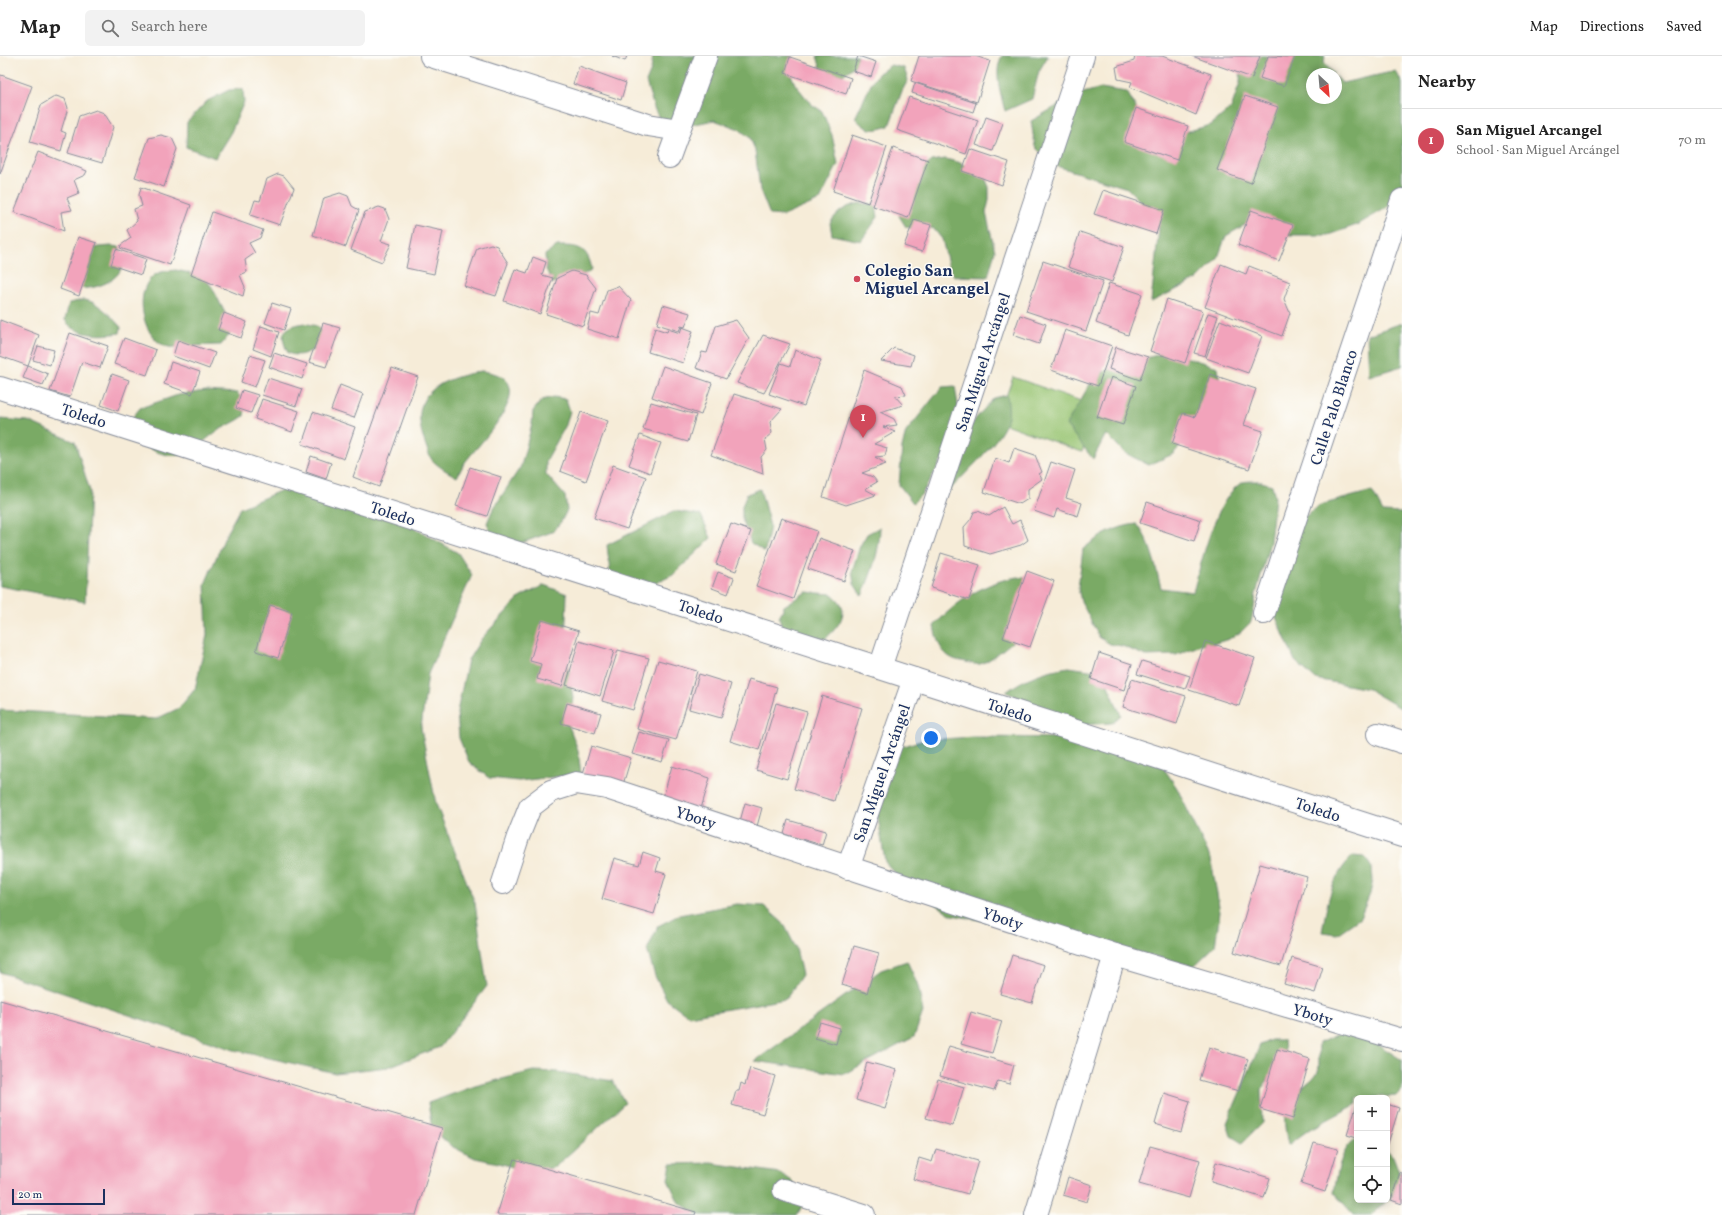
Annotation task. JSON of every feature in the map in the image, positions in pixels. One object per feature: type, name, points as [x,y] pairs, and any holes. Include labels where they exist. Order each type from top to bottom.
[{"type":"street","points":[[431,56],[648,125],[680,130]]},
{"type":"street","points":[[669,157],[706,56]]},
{"type":"street","name":"San Miguel Arcángel","points":[[880,668],[1083,56]]},
{"type":"street","name":"Calle Palo Blanco","points":[[1264,613],[1402,200]]},
{"type":"street","name":"Toledo","points":[[0,388],[1402,836]]},
{"type":"street","name":"San Miguel Arcángel","points":[[848,868],[914,679]]},
{"type":"street","points":[[1378,734],[1402,742]]},
{"type":"street","name":"Yboty","points":[[503,883],[518,836],[530,808],[551,791],[576,783],[607,788],[1115,955],[1402,1040]]},
{"type":"street","points":[[1036,1215],[1115,955]]},
{"type":"street","points":[[784,1190],[864,1215]]},
{"type":"green space","points":[[653,56],[792,56],[790,72],[795,84],[811,104],[822,111],[832,135],[838,164],[820,200],[783,216],[770,215],[760,190],[755,150],[750,138],[739,129],[714,120],[673,129],[661,122],[654,108],[646,82],[651,70]]},
{"type":"green space","points":[[817,56],[858,56],[857,64],[843,75],[827,78],[820,66]]},
{"type":"green space","points":[[1002,56],[1048,56],[1039,71],[1032,99],[1005,111],[998,76],[999,62]]},
{"type":"green space","points":[[1241,56],[1325,56],[1324,63],[1329,68],[1306,68],[1306,104],[1342,104],[1342,83],[1396,71],[1402,83],[1402,199],[1357,225],[1328,235],[1274,235],[1248,223],[1226,236],[1217,260],[1198,279],[1151,302],[1159,228],[1146,207],[1127,188],[1053,165],[1035,147],[1031,121],[1076,95],[1101,88],[1127,92],[1139,113],[1185,132],[1211,125],[1231,108],[1240,83]]},
{"type":"green space","points":[[891,65],[904,68],[908,80],[902,91],[889,126],[874,130],[867,128],[855,118],[872,82],[879,73]]},
{"type":"green space","points":[[243,89],[244,102],[231,132],[215,158],[186,147],[187,122],[207,101],[229,90]]},
{"type":"green space","points":[[945,159],[958,162],[984,175],[989,187],[989,200],[986,213],[995,251],[988,277],[954,276],[948,264],[942,239],[933,228],[920,230],[906,227],[899,216],[912,178],[932,161]]},
{"type":"green space","points":[[861,203],[876,205],[878,217],[861,241],[832,235],[830,223],[837,215],[847,207]]},
{"type":"green space","points":[[557,246],[571,246],[580,249],[590,261],[592,269],[578,277],[552,283],[546,269],[545,255]]},
{"type":"green space","points":[[98,247],[119,247],[120,249],[122,266],[120,271],[111,280],[99,286],[92,288],[80,288],[85,251]]},
{"type":"green space","points":[[176,270],[203,276],[212,287],[229,321],[230,334],[221,345],[169,347],[160,343],[147,327],[142,305],[146,285],[152,277],[157,274]]},
{"type":"green space","points":[[83,300],[94,303],[104,310],[121,327],[120,333],[105,335],[90,334],[76,330],[70,326],[65,320],[69,303]]},
{"type":"green space","points":[[304,323],[317,326],[321,332],[323,345],[302,354],[293,355],[288,353],[283,336],[284,332],[291,327]]},
{"type":"green space","points":[[1402,323],[1402,366],[1369,376],[1367,335]]},
{"type":"green space","points":[[1169,352],[1218,367],[1221,393],[1208,415],[1173,454],[1149,465],[1125,453],[1106,434],[1093,459],[1066,425],[1094,377],[1118,365]]},
{"type":"green space","points":[[481,371],[500,376],[509,384],[510,396],[505,410],[496,424],[463,465],[457,477],[441,468],[431,458],[420,425],[420,410],[425,398],[430,392],[441,384],[454,378]]},
{"type":"green space","points":[[1013,377],[1098,407],[1082,452],[997,421]]},
{"type":"green space","points":[[955,386],[959,412],[953,441],[922,494],[913,503],[899,485],[902,447],[906,432],[942,387]]},
{"type":"green space","points":[[206,391],[237,393],[246,403],[244,416],[219,430],[193,450],[183,454],[162,454],[143,444],[134,433],[132,418],[140,408],[178,395]]},
{"type":"green space","points":[[1007,395],[1008,416],[1002,431],[987,451],[943,497],[956,452],[976,418],[994,398]]},
{"type":"green space","points":[[554,397],[566,399],[570,411],[566,425],[546,461],[546,474],[565,496],[567,510],[561,522],[552,532],[513,546],[491,535],[487,523],[492,511],[521,466],[532,424],[533,411],[542,400]]},
{"type":"green space","points":[[0,419],[28,421],[75,442],[90,491],[85,602],[0,586]]},
{"type":"green space","points":[[1258,481],[1272,485],[1275,498],[1270,542],[1256,594],[1251,622],[1241,632],[1229,639],[1201,645],[1176,655],[1146,656],[1122,646],[1110,644],[1099,637],[1081,601],[1078,588],[1083,549],[1108,532],[1137,524],[1150,547],[1161,588],[1193,592],[1205,549],[1217,515],[1225,501],[1233,489],[1243,482]]},
{"type":"green space","points":[[289,487],[390,514],[458,553],[472,575],[428,674],[421,728],[436,804],[475,903],[487,986],[440,1047],[388,1067],[335,1073],[234,1050],[0,972],[0,710],[156,719],[179,708],[195,689],[207,635],[205,584],[227,532],[240,508]]},
{"type":"green space","points":[[760,489],[770,526],[765,552],[751,543],[742,519],[742,506],[747,494]]},
{"type":"green space","points":[[1372,491],[1383,512],[1402,513],[1402,709],[1368,689],[1315,679],[1295,661],[1275,615],[1271,589],[1280,536],[1320,505]]},
{"type":"green space","points":[[675,511],[701,515],[711,538],[673,575],[648,587],[610,573],[607,545]]},
{"type":"green space","points":[[880,527],[877,554],[862,596],[854,584],[852,571],[860,546],[867,534]]},
{"type":"green space","points":[[1018,577],[1031,579],[1040,617],[994,657],[986,662],[973,664],[955,660],[946,654],[939,644],[934,626],[942,617],[961,601],[983,588],[1006,579]]},
{"type":"green space","points":[[544,585],[567,594],[565,646],[573,698],[569,726],[578,750],[581,774],[519,781],[489,778],[469,762],[459,738],[457,712],[468,660],[482,638],[519,598]]},
{"type":"green space","points":[[806,592],[832,594],[841,604],[843,614],[841,619],[836,628],[825,639],[783,632],[779,618],[784,606]]},
{"type":"green space","points":[[1069,667],[1096,671],[1106,681],[1121,715],[1112,723],[1079,725],[1006,692],[1036,675]]},
{"type":"green space","points":[[974,737],[1083,738],[1163,767],[1177,788],[1211,859],[1220,912],[1215,946],[1194,966],[1075,937],[952,915],[905,884],[885,862],[874,792],[900,747],[924,740]]},
{"type":"green space","points":[[1353,856],[1365,857],[1372,868],[1373,880],[1370,894],[1360,918],[1337,934],[1322,932],[1331,891],[1340,873]]},
{"type":"green space","points":[[737,904],[764,906],[784,924],[796,948],[802,975],[786,999],[689,1016],[667,1000],[655,976],[647,950],[658,926],[679,915]]},
{"type":"green space","points":[[907,961],[918,985],[923,1012],[914,1037],[844,1074],[755,1061],[881,970]]},
{"type":"green space","points":[[1343,1032],[1368,1038],[1402,1060],[1402,1090],[1397,1096],[1354,1095],[1354,1106],[1310,1129],[1288,1145],[1285,1120],[1286,1108],[1291,1097],[1312,1079],[1318,1071],[1319,1043]]},
{"type":"green space","points":[[1271,1040],[1284,1040],[1285,1054],[1261,1090],[1262,1123],[1242,1143],[1231,1136],[1227,1123],[1260,1045]]},
{"type":"green space","points":[[533,1071],[558,1072],[613,1081],[625,1103],[555,1167],[528,1173],[503,1164],[475,1158],[451,1146],[432,1129],[428,1103],[475,1086]]},
{"type":"green space","points":[[1354,1140],[1354,1203],[1385,1203],[1372,1215],[1354,1215],[1334,1193],[1340,1163],[1343,1155]]},
{"type":"green space","points":[[1390,1153],[1393,1156],[1402,1180],[1395,1193],[1390,1198]]},
{"type":"green space","points":[[711,1163],[780,1173],[792,1181],[804,1203],[797,1215],[700,1215],[679,1203],[668,1180],[671,1164]]},
{"type":"building","points":[[612,56],[627,56],[625,61]]},
{"type":"building","points":[[858,56],[876,62],[871,77],[853,71]]},
{"type":"building","points":[[919,56],[975,56],[990,61],[977,102],[911,81]]},
{"type":"building","points":[[1135,56],[1162,56],[1211,74],[1196,115],[1130,87],[1132,82],[1118,79],[1116,67],[1134,61]]},
{"type":"building","points":[[1192,56],[1260,56],[1252,78]]},
{"type":"building","points":[[1268,56],[1295,57],[1284,86],[1260,78]]},
{"type":"building","points":[[790,57],[851,78],[846,94],[785,73]]},
{"type":"building","points":[[579,66],[626,83],[621,100],[573,84]]},
{"type":"building","points":[[1,75],[32,86],[0,174],[0,76]]},
{"type":"building","points":[[915,83],[976,103],[973,112],[912,93]]},
{"type":"building","points":[[56,96],[65,99],[68,108],[61,131],[66,133],[61,151],[30,142],[41,105]]},
{"type":"building","points":[[1245,96],[1278,107],[1251,183],[1217,170]]},
{"type":"building","points":[[909,97],[978,120],[966,154],[897,130]]},
{"type":"building","points":[[1136,108],[1188,126],[1177,160],[1124,142]]},
{"type":"building","points":[[96,110],[104,113],[113,127],[102,163],[68,153],[79,116]]},
{"type":"building","points":[[986,117],[1003,123],[993,151],[976,145]]},
{"type":"building","points":[[161,135],[172,138],[177,149],[164,187],[135,177],[149,138]]},
{"type":"building","points":[[852,135],[887,147],[868,203],[833,191]]},
{"type":"building","points":[[893,148],[928,160],[908,218],[873,206]]},
{"type":"building","points":[[970,149],[1009,162],[1002,185],[962,171]]},
{"type":"building","points":[[38,152],[87,171],[85,175],[74,180],[79,193],[67,198],[72,210],[61,212],[64,231],[14,212]]},
{"type":"building","points":[[278,174],[284,176],[294,188],[280,225],[250,215],[255,200],[260,201],[267,179]]},
{"type":"building","points":[[141,187],[191,205],[170,265],[120,248],[121,245],[131,238],[127,230],[137,221],[134,209],[142,206],[139,195]]},
{"type":"building","points":[[1103,190],[1164,210],[1156,234],[1094,214]]},
{"type":"building","points":[[340,193],[348,196],[352,206],[359,210],[346,247],[313,235],[324,198]]},
{"type":"building","points":[[379,207],[385,209],[389,219],[381,241],[391,244],[382,262],[351,250],[365,212]]},
{"type":"building","points":[[1251,210],[1293,225],[1279,261],[1238,245]]},
{"type":"building","points":[[212,212],[263,230],[260,238],[249,243],[255,253],[245,260],[247,272],[240,275],[245,287],[243,296],[191,275]]},
{"type":"building","points":[[914,220],[931,225],[922,252],[904,246]]},
{"type":"building","points":[[415,225],[443,231],[434,274],[406,268]]},
{"type":"building","points":[[1080,232],[1124,247],[1112,282],[1068,267]]},
{"type":"building","points":[[78,237],[97,243],[79,296],[60,289]]},
{"type":"building","points":[[491,244],[497,246],[508,263],[496,296],[464,286],[477,248]]},
{"type":"building","points":[[116,249],[146,259],[141,275],[111,265]]},
{"type":"building","points":[[533,257],[546,262],[542,275],[553,278],[540,314],[504,301],[515,269],[527,273]]},
{"type":"building","points":[[1043,261],[1103,281],[1086,331],[1026,311]]},
{"type":"building","points":[[1221,264],[1246,274],[1249,266],[1290,282],[1284,299],[1290,313],[1282,336],[1205,307]]},
{"type":"building","points":[[572,271],[586,275],[596,288],[583,326],[546,314],[557,278]]},
{"type":"building","points":[[1109,283],[1142,294],[1128,335],[1096,323]]},
{"type":"building","points":[[618,286],[631,300],[619,339],[587,329],[591,313],[599,315],[607,290]]},
{"type":"building","points":[[1167,299],[1203,311],[1185,363],[1150,351]]},
{"type":"building","points":[[272,303],[291,309],[284,330],[265,323]]},
{"type":"building","points":[[663,305],[690,313],[685,327],[681,326],[679,331],[657,324]]},
{"type":"building","points":[[224,313],[247,322],[241,338],[218,330]]},
{"type":"building","points":[[1208,313],[1218,316],[1205,356],[1194,353]]},
{"type":"building","points":[[1020,315],[1046,324],[1039,344],[1013,335]]},
{"type":"building","points":[[0,320],[39,335],[28,366],[0,356]]},
{"type":"building","points":[[736,320],[749,338],[726,379],[696,368],[702,352],[707,353],[716,326]]},
{"type":"building","points":[[1220,320],[1262,336],[1248,373],[1206,358]]},
{"type":"building","points":[[323,323],[340,328],[326,367],[309,362]]},
{"type":"building","points":[[261,326],[279,332],[271,356],[253,349]]},
{"type":"building","points":[[682,327],[693,331],[683,363],[648,352],[655,328],[667,332],[668,329],[680,333]]},
{"type":"building","points":[[1065,330],[1112,346],[1098,386],[1051,370]]},
{"type":"building","points":[[70,333],[108,346],[100,368],[82,362],[70,397],[50,391]]},
{"type":"building","points":[[763,335],[790,344],[764,393],[737,383]]},
{"type":"building","points":[[124,338],[156,350],[147,375],[114,364]]},
{"type":"building","points":[[178,340],[215,353],[209,369],[173,356]]},
{"type":"building","points":[[38,346],[54,350],[50,365],[33,360]]},
{"type":"building","points":[[1116,347],[1148,357],[1140,380],[1109,369]]},
{"type":"building","points":[[894,348],[914,355],[911,366],[881,361]]},
{"type":"building","points":[[795,350],[821,360],[804,406],[769,394],[781,363],[790,366]]},
{"type":"building","points":[[274,353],[307,364],[302,379],[269,367]]},
{"type":"building","points":[[250,355],[265,360],[255,387],[241,382]]},
{"type":"building","points":[[171,362],[200,372],[192,394],[164,384]]},
{"type":"building","points":[[28,366],[48,374],[43,385],[23,378]]},
{"type":"building","points":[[663,366],[712,383],[701,415],[652,397]]},
{"type":"building","points":[[392,368],[418,377],[379,487],[353,477]]},
{"type":"building","points":[[864,370],[902,386],[906,395],[895,396],[903,405],[880,412],[894,419],[897,425],[883,427],[895,432],[874,444],[887,448],[885,456],[875,457],[886,464],[862,473],[873,477],[877,482],[865,489],[876,495],[846,505],[823,497]]},
{"type":"building","points":[[112,374],[129,380],[118,411],[101,405]]},
{"type":"building","points":[[1210,374],[1256,389],[1244,425],[1263,431],[1249,469],[1172,444],[1183,413],[1195,417]]},
{"type":"building","points":[[1111,377],[1136,386],[1123,425],[1097,417]]},
{"type":"building","points":[[268,378],[302,389],[296,406],[262,395]]},
{"type":"building","points":[[340,385],[363,394],[354,418],[331,410]]},
{"type":"building","points":[[242,390],[258,395],[251,413],[236,408]]},
{"type":"building","points":[[734,394],[782,409],[770,422],[772,433],[765,439],[767,450],[761,457],[763,474],[711,455]]},
{"type":"building","points":[[262,399],[299,411],[292,432],[255,419]]},
{"type":"building","points":[[651,402],[696,415],[688,442],[643,429]]},
{"type":"building","points":[[313,412],[355,427],[344,459],[302,444]]},
{"type":"building","points":[[581,412],[608,421],[586,481],[560,471]]},
{"type":"building","points":[[640,435],[661,443],[650,473],[629,465]]},
{"type":"building","points":[[1014,448],[1035,455],[1042,472],[1039,474],[1042,479],[1028,489],[1028,499],[1020,504],[984,492],[995,458],[1009,463]]},
{"type":"building","points":[[311,456],[331,463],[326,479],[306,472]]},
{"type":"building","points":[[1051,462],[1075,470],[1066,498],[1082,503],[1078,516],[1057,509],[1054,518],[1034,511]]},
{"type":"building","points":[[613,465],[646,477],[627,529],[594,518]]},
{"type":"building","points":[[470,467],[501,477],[487,516],[456,506]]},
{"type":"building","points":[[1147,502],[1201,520],[1194,541],[1140,523]]},
{"type":"building","points":[[1003,507],[1012,524],[1020,520],[1028,540],[1021,545],[990,554],[965,546],[964,527],[971,519],[974,512],[978,511],[989,516]]},
{"type":"building","points":[[781,518],[817,531],[793,599],[756,586]]},
{"type":"building","points":[[731,524],[751,531],[736,571],[716,564]]},
{"type":"building","points":[[819,538],[855,551],[844,581],[808,569]]},
{"type":"building","points":[[941,553],[980,565],[969,600],[931,588]]},
{"type":"building","points":[[1027,571],[1054,581],[1030,647],[1003,638]]},
{"type":"building","points":[[718,572],[734,578],[728,594],[712,588]]},
{"type":"building","points":[[270,605],[292,612],[278,658],[256,651]]},
{"type":"building","points":[[542,620],[579,631],[562,686],[537,679],[541,664],[530,661]]},
{"type":"building","points":[[579,641],[614,651],[600,696],[566,685]]},
{"type":"building","points":[[1205,641],[1255,658],[1239,706],[1189,690]]},
{"type":"building","points":[[618,650],[649,658],[633,710],[602,701]]},
{"type":"building","points":[[1099,653],[1132,664],[1124,690],[1091,679]]},
{"type":"building","points":[[658,660],[697,671],[676,740],[637,729]]},
{"type":"building","points":[[1142,661],[1190,676],[1185,689],[1137,674]]},
{"type":"building","points":[[699,674],[731,684],[721,718],[689,709]]},
{"type":"building","points":[[749,679],[777,687],[759,750],[730,741]]},
{"type":"building","points":[[1132,679],[1186,696],[1177,724],[1123,707]]},
{"type":"building","points":[[822,696],[862,708],[834,801],[794,789]]},
{"type":"building","points":[[567,703],[601,713],[595,733],[561,723]]},
{"type":"building","points":[[776,703],[807,712],[787,779],[756,770]]},
{"type":"building","points":[[639,732],[669,740],[662,762],[632,754]]},
{"type":"building","points":[[591,746],[631,758],[622,788],[582,777]]},
{"type":"building","points":[[672,766],[710,778],[700,812],[662,801]]},
{"type":"building","points":[[745,803],[762,808],[756,830],[739,825]]},
{"type":"building","points":[[788,820],[826,831],[822,845],[784,834]]},
{"type":"building","points":[[643,852],[660,858],[656,871],[666,874],[654,914],[602,899],[614,858],[639,865]]},
{"type":"building","points":[[1260,864],[1307,877],[1281,966],[1234,952]]},
{"type":"building","points":[[854,946],[879,953],[867,993],[842,985]]},
{"type":"building","points":[[1012,955],[1044,965],[1032,1003],[1000,994]]},
{"type":"building","points":[[1292,958],[1323,967],[1315,993],[1284,984]]},
{"type":"building","points":[[0,1000],[442,1128],[416,1215],[0,1215]]},
{"type":"building","points":[[971,1012],[1002,1021],[992,1053],[961,1044]]},
{"type":"building","points":[[820,1022],[840,1028],[836,1044],[815,1038]]},
{"type":"building","points":[[949,1046],[1014,1065],[1009,1084],[998,1081],[994,1091],[940,1076]]},
{"type":"building","points":[[1209,1047],[1248,1059],[1239,1091],[1199,1080]]},
{"type":"building","points":[[1277,1049],[1310,1059],[1293,1119],[1260,1109]]},
{"type":"building","points":[[867,1062],[897,1070],[885,1109],[856,1100]]},
{"type":"building","points":[[750,1068],[775,1076],[763,1114],[732,1105],[736,1091],[739,1091],[741,1083],[745,1085]]},
{"type":"building","points":[[938,1079],[964,1087],[952,1126],[926,1118]]},
{"type":"building","points":[[1164,1093],[1190,1101],[1181,1132],[1155,1124]]},
{"type":"building","points":[[1390,1105],[1399,1108],[1390,1137]]},
{"type":"building","points":[[1354,1113],[1354,1137],[1347,1135]]},
{"type":"building","points":[[1314,1143],[1338,1149],[1325,1192],[1301,1184]]},
{"type":"building","points":[[1150,1146],[1200,1160],[1189,1198],[1139,1184]]},
{"type":"building","points":[[936,1149],[978,1161],[968,1194],[913,1179],[919,1158],[932,1162]]},
{"type":"building","points":[[514,1159],[696,1212],[695,1215],[497,1215]]},
{"type":"building","points":[[1216,1162],[1270,1178],[1264,1198],[1211,1182]]},
{"type":"building","points":[[1400,1172],[1402,1173],[1402,1204],[1391,1200]]},
{"type":"building","points":[[1068,1177],[1092,1185],[1087,1202],[1063,1195]]},
{"type":"place","name":"Colegio San Miguel Arcangel","points":[[857,279]]},
{"type":"place","name":"San Miguel Arcangel","points":[[863,438]]}]
